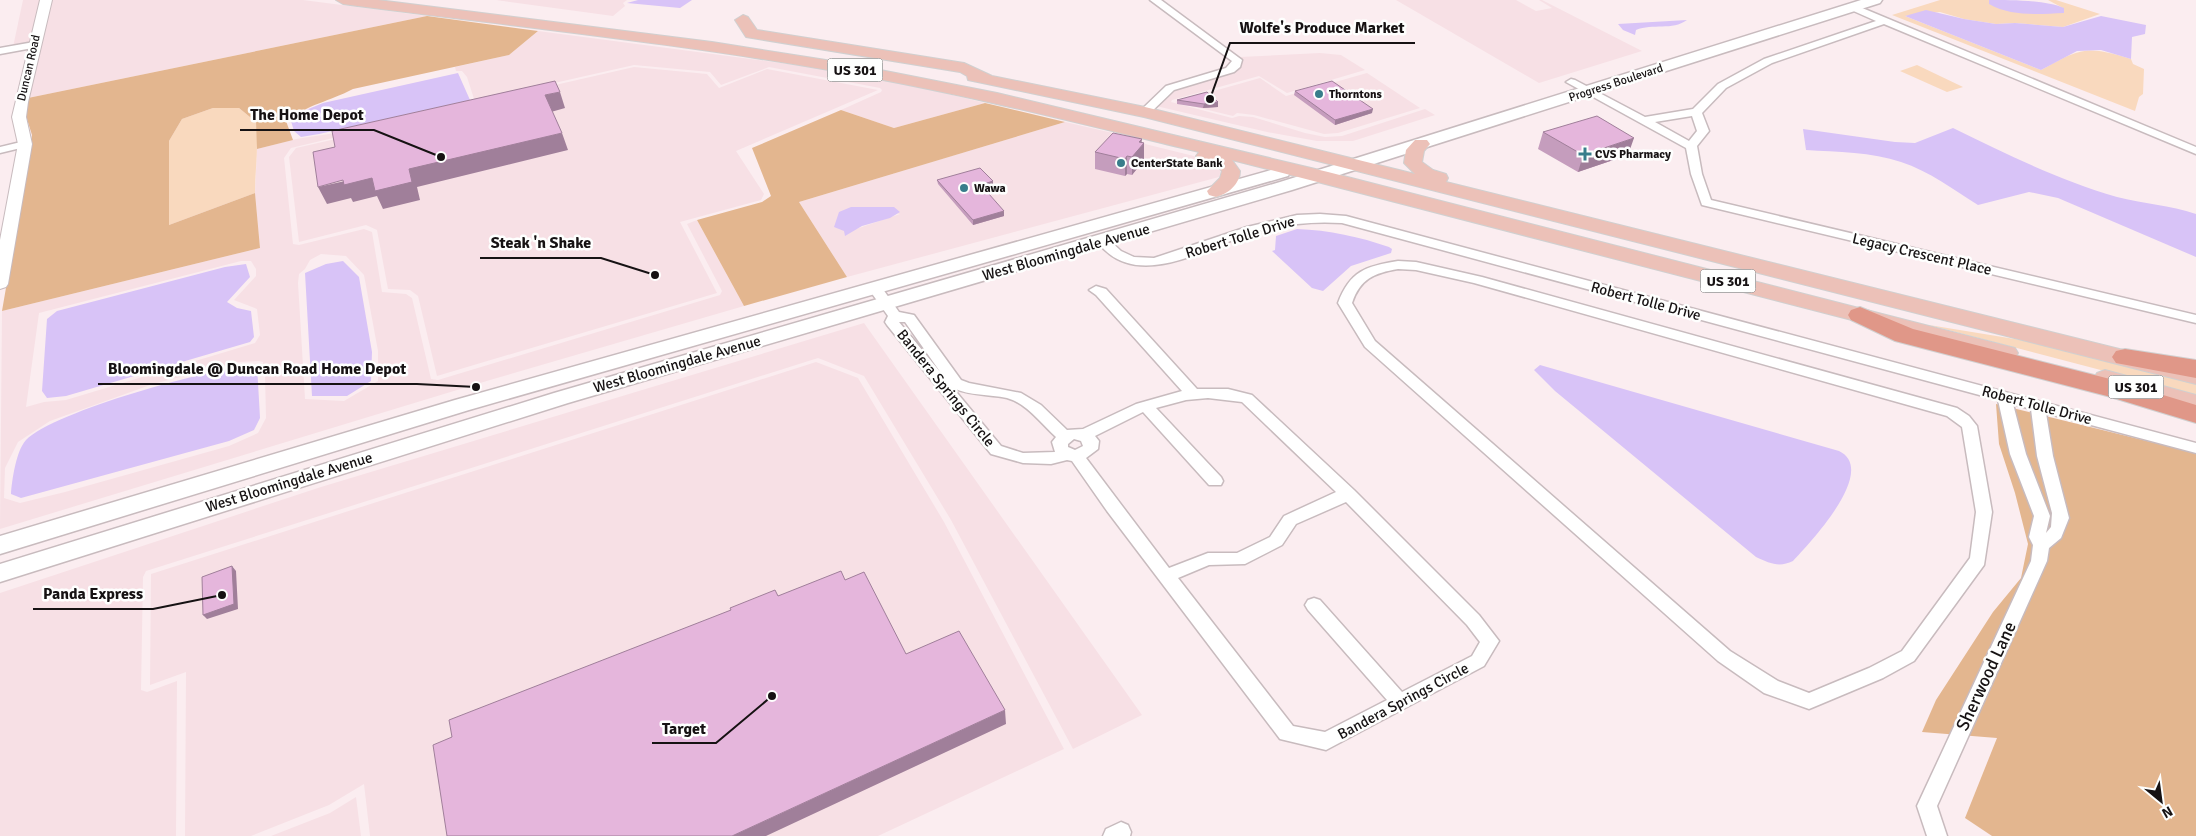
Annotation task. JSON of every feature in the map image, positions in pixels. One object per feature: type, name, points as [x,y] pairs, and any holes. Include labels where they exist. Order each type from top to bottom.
[{"type":"highway","points":[[1860,315],[1904,334],[2114,389],[2196,414]]},
{"type":"highway","points":[[2125,357],[2196,369]]},
{"type":"main road","name":"US 301","points":[[343,0],[712,47],[852,69],[997,98],[1317,168]]},
{"type":"main road","name":"US 301","points":[[434,0],[725,36],[940,70],[1145,112],[1317,168],[1860,315],[2196,403]]},
{"type":"main road","name":"Progress Boulevard","points":[[1356,164],[1589,92],[1874,0]]},
{"type":"main road","points":[[1830,2],[1852,7]]},
{"type":"main road","name":"Progress Boulevard","points":[[1317,168],[1571,82],[1830,2]]},
{"type":"main road","points":[[456,14],[498,14],[698,39],[725,36]]},
{"type":"main road","points":[[743,20],[747,29],[752,34],[964,68],[988,80]]},
{"type":"main road","points":[[1618,82],[1622,77],[1741,37],[1745,29]]},
{"type":"main road","points":[[712,47],[740,44],[905,69],[940,70]]},
{"type":"main road","points":[[997,98],[1044,99],[1260,151],[1317,168],[1398,184],[1930,320],[2037,335]]},
{"type":"main road","points":[[1117,125],[1135,138],[1212,158],[1227,164],[1231,171],[1231,177],[1216,191]]},
{"type":"main road","points":[[1421,144],[1415,150],[1413,163],[1426,174],[1719,248],[1770,268]]},
{"type":"main road","name":"US 301","points":[[1356,164],[2196,376]]},
{"type":"main road","points":[[1264,178],[1317,168],[1356,164]]},
{"type":"main road","name":"West Bloomingdale Avenue","points":[[0,573],[462,428],[886,302],[1103,241],[1317,168]]},
{"type":"main road","name":"West Bloomingdale Avenue","points":[[0,545],[462,405],[886,302],[1216,191],[1264,178]]},
{"type":"main road","points":[[462,405],[462,428]]},
{"type":"street","name":"Duncan Road","points":[[0,280],[25,144],[19,113],[46,0]]},
{"type":"street","points":[[1145,112],[1170,88],[1230,70],[1236,65],[1237,60],[1155,0]]},
{"type":"street","points":[[1852,7],[2196,152]]},
{"type":"street","points":[[1643,122],[1696,112],[1722,86],[1768,61],[1884,21]]},
{"type":"street","points":[[0,51],[34,45]]},
{"type":"street","points":[[1571,82],[1691,146],[1703,131],[1696,112]]},
{"type":"street","points":[[0,150],[25,144]]},
{"type":"street","name":"Legacy Crescent Place","points":[[1691,146],[1693,163],[1699,176],[1706,202],[2196,319]]},
{"type":"street","name":"Robert Tolle Drive","points":[[1103,241],[1123,260],[1148,264],[1281,221],[1322,217],[1342,220],[2196,448]]},
{"type":"street","points":[[1416,266],[1425,242]]},
{"type":"street","points":[[1416,266],[1476,280],[1952,412],[1969,426],[1984,512],[1978,560],[1908,656],[1876,673],[1809,701],[1771,687],[1724,656],[1370,344],[1346,303],[1350,286],[1363,274],[1385,267],[1416,266]]},
{"type":"street","points":[[1096,290],[1101,292],[1193,394]]},
{"type":"street","name":"Bandera Springs Circle","points":[[886,302],[909,318],[956,383],[963,388],[978,388],[1018,397],[1037,409],[1064,436]]},
{"type":"street","name":"Bandera Springs Circle","points":[[886,302],[892,322],[996,450],[1023,458],[1052,459],[1072,455],[1287,733],[1326,742],[1478,661],[1490,641],[1473,620],[1348,494],[1247,398],[1237,394],[1174,396],[1101,425],[1085,435]]},
{"type":"street","name":"Sherwood Lane","points":[[1938,836],[1927,806],[2039,560],[2041,545],[2038,537],[2042,516],[2036,495],[2018,454],[2004,396]]},
{"type":"street","name":"Sherwood Lane","points":[[2038,405],[2048,464],[2060,513],[2060,523],[2056,531],[2050,541],[2041,545]]},
{"type":"street","points":[[1147,407],[1215,481]]},
{"type":"street","points":[[1075,433],[1085,435],[1091,441],[1090,449],[1072,455],[1059,445],[1064,436],[1075,433]]},
{"type":"street","points":[[1166,576],[1208,559],[1239,559],[1276,541],[1290,520],[1348,494]]},
{"type":"street","points":[[1314,605],[1400,702]]},
{"type":"shaded area","points":[[23,0],[41,0],[29,44],[13,47]]},
{"type":"shaded area","points":[[51,0],[303,0],[427,16],[28,98]]},
{"type":"shaded area","points":[[496,0],[627,0],[623,3],[625,6],[613,16]]},
{"type":"shaded area","points":[[638,0],[692,0],[680,8],[627,3]]},
{"type":"shaded area","points":[[1396,0],[1516,0],[1536,11],[1552,8],[1539,0],[1542,0],[1642,51],[1539,83]]},
{"type":"shaded area","points":[[1940,0],[1989,0],[1989,4],[2063,8],[2048,0],[2056,0],[2100,14],[2063,27],[2015,23],[1996,24],[1964,19],[1940,12],[1905,16],[2041,70],[2075,53],[2084,51],[2104,52],[2131,59],[2133,64],[2144,69],[2143,94],[2139,97],[2135,111],[1892,15]]},
{"type":"shaded area","points":[[1989,0],[2048,3],[2064,8],[2064,13],[2016,13],[1989,4]]},
{"type":"shaded area","points":[[1926,10],[1996,24],[2015,23],[2063,27],[2101,16],[2146,25],[2145,34],[2132,37],[2131,59],[2101,50],[2077,51],[2041,70],[1905,16]]},
{"type":"shaded area","points":[[427,16],[538,31],[509,55],[353,89],[294,115],[286,121],[293,140],[257,149],[256,122],[239,108],[213,108],[182,119],[169,141],[169,225],[255,193],[260,248],[2,311],[32,135],[26,116],[28,98]]},
{"type":"shaded area","points":[[1687,20],[1675,25],[1642,28],[1636,30],[1635,35],[1623,30],[1618,24]]},
{"type":"shaded area","points":[[538,31],[818,68],[915,86],[985,103],[894,128],[841,110],[881,92],[880,88],[769,67],[721,85],[710,72],[634,65],[466,103],[474,99],[467,77],[462,71],[456,71],[455,67],[509,55]]},
{"type":"shaded area","points":[[1320,53],[1341,55],[1365,70],[1287,93],[1259,76],[1172,100],[1171,102],[1232,118],[1239,116],[1253,117],[1325,137],[1342,136],[1425,109],[1435,115],[1353,141],[1317,141],[1267,132],[1156,106],[1170,93],[1179,88],[1234,72],[1242,64],[1240,57]]},
{"type":"shaded area","points":[[1917,65],[1963,87],[1947,92],[1900,71]]},
{"type":"shaded area","points":[[634,67],[707,74],[719,88],[767,69],[878,90],[736,151],[764,194],[761,200],[680,222],[717,293],[437,376],[418,296],[410,290],[388,289],[377,230],[366,225],[299,242],[289,157],[296,148],[393,126],[393,122]]},
{"type":"shaded area","points":[[458,73],[470,100],[319,134],[301,137],[294,131],[291,121],[306,110],[323,103]]},
{"type":"shaded area","points":[[1367,73],[1420,108],[1338,133],[1324,134],[1254,115],[1237,113],[1233,116],[1175,102],[1260,78],[1286,96]]},
{"type":"shaded area","points":[[985,103],[1065,122],[799,202],[847,277],[744,306],[697,220],[762,202],[771,196],[752,148],[841,110],[894,128]]},
{"type":"shaded area","points":[[213,108],[239,108],[256,122],[255,193],[169,225],[169,141],[182,119]]},
{"type":"shaded area","points":[[1065,122],[1126,136],[1133,141],[1210,160],[1222,166],[1219,177],[847,277],[799,202]],"holes":[[[851,207],[873,208],[900,214],[856,229],[844,231]]]},
{"type":"shaded area","points":[[388,125],[291,148],[284,158],[293,244],[299,245],[364,229],[372,232],[382,292],[406,294],[412,298],[431,379],[438,380],[720,295],[722,291],[687,224],[697,220],[744,306],[490,380],[0,529],[2,311],[260,248],[255,193],[257,149],[296,139]],"holes":[[[321,254],[346,256],[364,275],[378,351],[378,381],[344,401],[305,399],[298,283],[299,274],[305,269],[310,260]],[[241,261],[251,261],[256,269],[256,276],[234,300],[257,309],[260,335],[255,343],[66,400],[44,402],[26,407],[39,313]],[[238,362],[263,362],[266,418],[258,433],[229,446],[65,492],[20,503],[4,498],[5,468],[18,442],[50,421],[153,384]]]},
{"type":"shaded area","points":[[1953,128],[2075,183],[2117,197],[2196,214],[2196,257],[2058,198],[2029,192],[1978,205],[1931,176],[1901,162],[1866,154],[1806,150],[1803,129],[1915,143]]},
{"type":"shaded area","points":[[851,207],[894,207],[900,212],[890,218],[862,226],[845,236],[844,231],[834,227],[839,212]]},
{"type":"shaded area","points":[[1297,229],[1356,237],[1392,249],[1391,253],[1351,266],[1323,291],[1312,288],[1272,251],[1275,250],[1276,236]]},
{"type":"shaded area","points":[[343,261],[359,277],[372,352],[371,381],[347,396],[312,396],[305,273],[326,264]]},
{"type":"shaded area","points":[[246,264],[250,277],[227,302],[237,308],[251,311],[254,337],[250,342],[66,396],[47,398],[42,391],[47,319],[57,311],[225,267]]},
{"type":"shaded area","points":[[864,323],[1142,715],[1073,749],[951,520],[864,376],[818,358],[146,571],[143,577],[141,690],[147,692],[177,681],[176,836],[0,836],[0,593],[321,487]]},
{"type":"shaded area","points":[[1929,325],[2027,341],[2196,383],[2196,395]]},
{"type":"shaded area","points":[[816,362],[858,378],[944,522],[1064,749],[878,836],[370,836],[364,784],[329,805],[251,836],[185,836],[186,672],[150,685],[151,574]]},
{"type":"shaded area","points":[[257,365],[260,418],[254,430],[229,441],[21,498],[11,494],[15,466],[20,451],[26,440],[42,429],[68,416],[136,392],[207,373]]},
{"type":"shaded area","points":[[1540,365],[1839,451],[1849,460],[1851,474],[1846,490],[1825,524],[1793,561],[1774,564],[1765,561],[1756,557],[1555,391],[1534,370]]},
{"type":"shaded area","points":[[1996,404],[2196,453],[2196,836],[1992,836],[1965,818],[1997,738],[1922,732],[1936,700],[1993,612],[2021,578],[2028,544],[2015,493],[1999,444]]},
{"type":"shaded area","points":[[356,797],[361,836],[271,836],[330,813]]},
{"type":"building","points":[[555,81],[560,92],[545,95],[562,133],[409,169],[412,182],[375,191],[372,178],[344,185],[343,180],[318,187],[313,152],[335,147],[332,131]]},
{"type":"building","points":[[1332,81],[1373,109],[1335,120],[1295,91]]},
{"type":"building","points":[[1207,92],[1218,102],[1204,104],[1177,100]]},
{"type":"building","points":[[1597,116],[1634,138],[1583,155],[1543,132]]},
{"type":"building","points":[[1113,133],[1142,139],[1139,142],[1144,143],[1132,157],[1127,156],[1125,159],[1095,152]]},
{"type":"building","points":[[980,168],[993,181],[981,185],[1004,211],[973,220],[937,180]]},
{"type":"building","points":[[232,566],[234,604],[203,615],[202,577]]},
{"type":"building","points":[[841,571],[845,580],[864,572],[906,654],[959,631],[1005,710],[732,836],[447,836],[433,745],[452,737],[449,720],[731,610],[730,608],[775,590],[778,596]]},
{"type":"place","name":"Thorntons","points":[[1319,94]]},
{"type":"place","name":"Wolfe's Produce Market","points":[[1210,99]]},
{"type":"place","name":"CVS Pharmacy","points":[[1585,154]]},
{"type":"place","name":"The Home Depot","points":[[441,157]]},
{"type":"place","name":"CenterState Bank","points":[[1121,163]]},
{"type":"place","name":"Wawa","points":[[964,188]]},
{"type":"place","name":"Steak 'n Shake","points":[[655,275]]},
{"type":"place","name":"Bloomingdale @ Duncan Road Home Depot","points":[[476,387]]},
{"type":"place","name":"Panda Express","points":[[222,595]]},
{"type":"place","name":"Target","points":[[772,696]]}]
